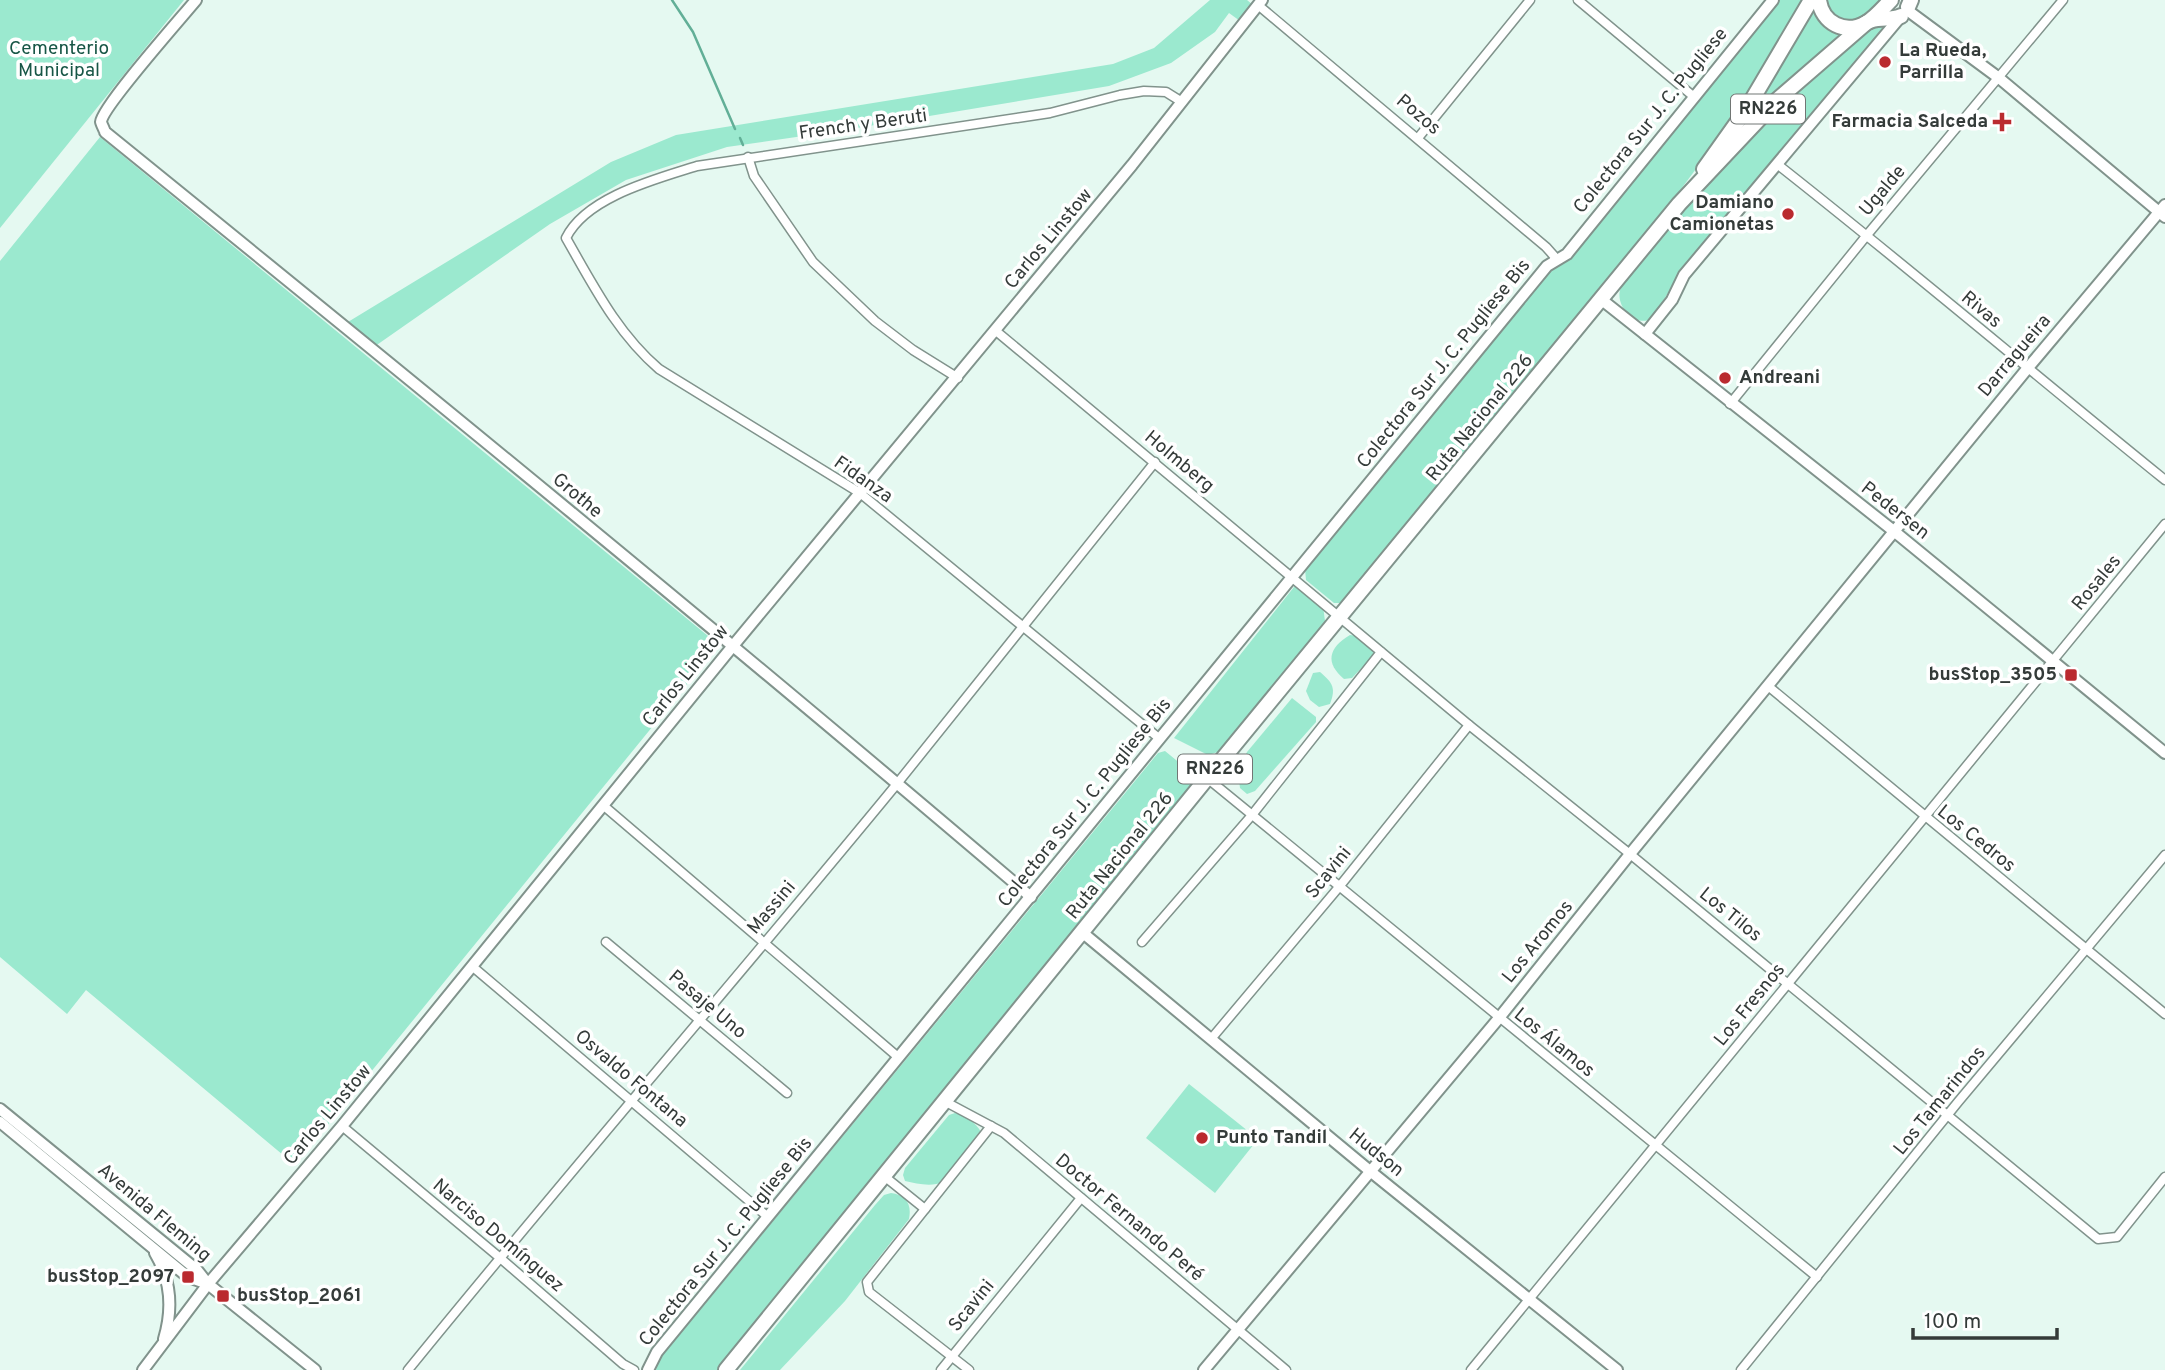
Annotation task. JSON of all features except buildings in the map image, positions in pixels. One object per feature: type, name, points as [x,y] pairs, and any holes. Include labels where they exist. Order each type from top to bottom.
[{"type":"highway","name":"Ruta Nacional 226","points":[[726,1370],[1207,778],[1679,204],[1746,110],[1811,0]]},
{"type":"highway","points":[[1819,0],[1823,13],[1833,23],[1848,28],[1880,18],[1891,19],[1908,7]]},
{"type":"highway","name":"Ruta Nacional 226","points":[[1679,204],[1777,100],[1891,0]]},
{"type":"street","name":"Grothe","points":[[196,0],[121,91],[101,122],[105,132],[349,330],[1031,897]]},
{"type":"street","points":[[1418,138],[1530,0]]},
{"type":"street","points":[[1578,0],[1693,96]]},
{"type":"street","name":"Colectora Sur J. C. Pugliese","points":[[1554,261],[1567,254],[1773,0]]},
{"type":"street","name":"Ugalde","points":[[1730,404],[2063,0]]},
{"type":"street","name":"Pozos","points":[[1258,2],[1546,247],[1554,256],[1554,261]]},
{"type":"street","name":"Carlos Linstow","points":[[143,1370],[208,1284],[473,967],[732,647],[958,378],[1182,102],[1258,2]]},
{"type":"street","points":[[1645,334],[1672,300],[1684,275],[1908,7],[2163,211]]},
{"type":"street","name":"French y Beruti","points":[[566,238],[572,225],[606,200],[653,180],[697,166],[1050,113],[1144,91],[1166,92],[1182,102]]},
{"type":"street","points":[[748,157],[754,176],[813,262],[875,321],[913,350],[958,378]]},
{"type":"street","name":"Rivas","points":[[1777,164],[2165,480]]},
{"type":"street","name":"Darragueira","points":[[1895,532],[2026,369],[2163,211]]},
{"type":"street","name":"Fidanza","points":[[566,238],[609,313],[650,362],[860,494],[1160,739]]},
{"type":"street","name":"Colectora Sur J. C. Pugliese Bis","points":[[648,1370],[657,1352],[1292,576],[1547,266],[1554,261]]},
{"type":"street","name":"Pedersen","points":[[1602,300],[1895,532],[2165,753]]},
{"type":"street","name":"Holmberg","points":[[996,331],[1342,617]]},
{"type":"street","name":"Massini","points":[[408,1370],[499,1257],[633,1101],[897,783],[1155,462]]},
{"type":"street","name":"Rosales","points":[[2054,661],[2165,524]]},
{"type":"street","name":"Los Aromos","points":[[1204,1370],[1499,1018],[1895,532]]},
{"type":"street","name":"Los Tilos","points":[[1342,617],[1469,725],[2098,1238],[2117,1237],[2165,1177]]},
{"type":"street","points":[[1142,942],[1252,815],[1381,652]]},
{"type":"street","name":"Los Fresnos","points":[[1471,1370],[2054,661]]},
{"type":"street","name":"Los Cedros","points":[[1768,686],[2165,1014]]},
{"type":"street","name":"Scavini","points":[[1211,1039],[1339,887],[1469,725]]},
{"type":"street","name":"Los Álamos","points":[[1207,778],[1817,1277]]},
{"type":"street","points":[[604,806],[898,1058]]},
{"type":"street","name":"Los Tamarindos","points":[[1741,1370],[2165,855]]},
{"type":"street","name":"Hudson","points":[[1083,933],[1370,1171],[1617,1370]]},
{"type":"street","name":"Pasaje Uno","points":[[606,942],[787,1093]]},
{"type":"street","name":"Osvaldo Fontana","points":[[473,967],[768,1217]]},
{"type":"street","name":"Doctor Fernando Peré","points":[[944,1101],[1004,1133],[1286,1370]]},
{"type":"street","name":"Avenida Fleming","points":[[0,1109],[197,1270],[208,1284]]},
{"type":"street","name":"Avenida Fleming","points":[[0,1122],[188,1277],[208,1284]]},
{"type":"street","name":"Narciso Domínguez","points":[[342,1126],[623,1364],[634,1370]]},
{"type":"street","points":[[969,1370],[869,1292],[867,1282],[991,1126]]},
{"type":"street","points":[[884,1176],[925,1209]]},
{"type":"street","name":"Scavini","points":[[941,1370],[1081,1198]]},
{"type":"street","points":[[147,1243],[160,1263],[169,1289],[170,1312],[163,1345]]},
{"type":"street","points":[[208,1284],[315,1370]]},
{"type":"green space","name":"Cementerio Municipal","points":[[0,0],[184,0],[0,228]]},
{"type":"green space","points":[[1210,0],[1247,0],[1253,5],[1240,21],[1229,13],[1215,32],[1171,63],[1109,86],[727,147],[626,180],[550,224],[371,349],[343,325],[611,162],[676,135],[1113,64],[1154,48]]},
{"type":"green space","points":[[1780,0],[1805,0],[1751,95],[1655,224],[1342,603],[1334,603],[1306,580],[1305,569],[1550,272],[1572,253]]},
{"type":"green space","points":[[1825,0],[1883,0],[1869,13],[1851,22],[1832,15]]},
{"type":"green space","points":[[1813,6],[1849,34],[1735,134]]},
{"type":"green space","points":[[1884,24],[1887,27],[1681,273],[1652,318],[1640,320],[1628,314],[1620,301],[1621,287],[1718,170],[1765,118],[1841,50],[1874,27]]},
{"type":"green space","points":[[100,137],[719,645],[295,1165],[86,990],[67,1014],[0,957],[0,261]]},
{"type":"green space","points":[[1294,587],[1302,587],[1323,606],[1325,621],[1221,751],[1208,755],[1174,738]]},
{"type":"green space","points":[[1350,635],[1358,636],[1374,651],[1372,657],[1352,678],[1344,679],[1334,667],[1332,656],[1337,645]]},
{"type":"green space","points":[[1320,672],[1330,683],[1333,694],[1330,704],[1319,707],[1310,700],[1306,691],[1313,673]]},
{"type":"green space","points":[[1292,698],[1316,717],[1316,722],[1255,791],[1247,794],[1240,788],[1238,771],[1247,752]]},
{"type":"green space","points":[[1165,751],[1198,778],[718,1370],[656,1370],[658,1361],[1158,753]]},
{"type":"green space","name":"Punto Tandil","points":[[1189,1084],[1258,1139],[1215,1193],[1146,1138]]},
{"type":"green space","points":[[955,1113],[966,1117],[977,1126],[981,1132],[978,1139],[943,1182],[929,1185],[905,1181],[905,1168],[949,1115]]},
{"type":"green space","points":[[891,1193],[907,1201],[909,1219],[845,1301],[780,1370],[740,1370],[875,1205],[884,1195]]},
{"type":"waterway","points":[[672,0],[693,32],[735,129]]},
{"type":"waterway","points":[[740,138],[743,145]]},
{"type":"place","name":"La Rueda, Parrilla","points":[[1885,62]]},
{"type":"place","name":"Farmacia Salceda","points":[[2002,122]]},
{"type":"place","name":"Damiano Camionetas","points":[[1788,214]]},
{"type":"place","name":"Andreani","points":[[1725,378]]},
{"type":"place","name":"busStop_3505","points":[[2071,675]]},
{"type":"place","name":"Punto Tandil","points":[[1202,1138]]},
{"type":"place","name":"busStop_2097","points":[[188,1277]]},
{"type":"place","name":"busStop_2061","points":[[223,1296]]}]
